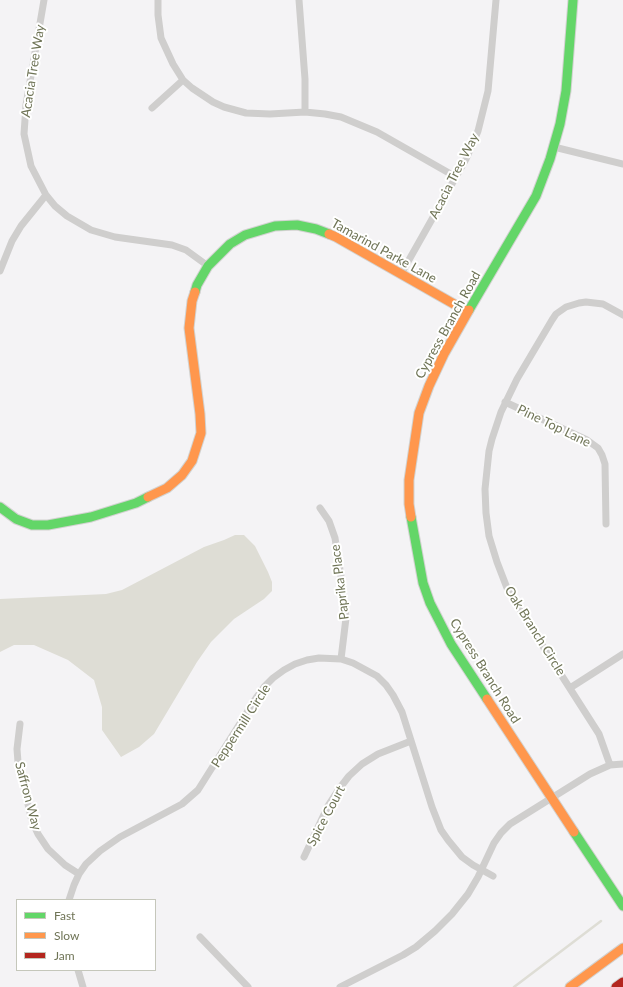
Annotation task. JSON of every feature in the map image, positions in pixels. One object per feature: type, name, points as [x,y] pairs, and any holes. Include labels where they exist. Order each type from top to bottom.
[{"type":"street","name":"Acacia Tree Way","points":[[44,0],[26,105],[24,134],[31,166],[46,195],[55,206],[67,216],[90,230],[115,237],[172,245],[186,250],[208,266]]},
{"type":"street","points":[[158,0],[158,22],[161,38],[172,64],[183,80],[213,102],[224,108],[235,111],[258,114],[305,112],[341,117],[367,127],[456,177]]},
{"type":"street","points":[[299,0],[305,80],[305,112]]},
{"type":"street","name":"Acacia Tree Way","points":[[401,274],[473,145],[486,102],[492,62],[496,0]]},
{"type":"street","name":"Cypress Branch Road","points":[[572,0],[566,91],[554,147],[536,196],[438,366],[419,413],[409,480],[409,504],[423,583],[441,627],[459,658],[623,906]]},
{"type":"street","points":[[152,108],[183,80]]},
{"type":"street","points":[[554,147],[623,164]]},
{"type":"street","points":[[0,271],[18,231],[31,212],[46,195]]},
{"type":"street","name":"Tamarind Parke Lane","points":[[0,507],[16,520],[32,525],[48,525],[91,517],[136,503],[166,488],[182,475],[192,460],[201,433],[189,318],[194,293],[208,266],[230,244],[245,235],[275,226],[296,225],[316,229],[326,233],[468,312]]},
{"type":"street","name":"Oak Branch Circle","points":[[610,765],[600,734],[507,588],[489,536],[485,501],[486,470],[492,438],[505,402],[547,327],[556,314],[572,305],[591,302],[608,306],[623,315]]},
{"type":"street","name":"Pine Top Lane","points":[[505,402],[587,440],[598,448],[605,464],[606,524]]},
{"type":"street","name":"Paprika Place","points":[[320,508],[329,521],[335,538],[342,583],[346,618],[341,659]]},
{"type":"street","points":[[570,688],[623,654]]},
{"type":"street","name":"Peppermill Circle","points":[[69,899],[79,874],[92,857],[109,844],[173,810],[193,796],[204,783],[256,698],[273,678],[294,664],[307,660],[331,658],[353,662],[377,676],[386,685],[400,707],[432,807],[441,830],[454,849],[462,857],[493,876]]},
{"type":"street","name":"Saffron Way","points":[[20,724],[17,750],[18,762],[32,821],[38,834],[48,849],[65,865],[79,874]]},
{"type":"street","name":"Spice Court","points":[[304,857],[328,806],[349,776],[362,764],[378,754],[411,740]]},
{"type":"street","points":[[340,987],[416,947],[435,931],[452,914],[468,894],[501,833],[519,817],[590,774],[610,765],[623,764]]},
{"type":"street","points":[[200,937],[248,987]]},
{"type":"street","points":[[570,987],[623,948]]},
{"type":"street","points":[[78,971],[83,987]]},
{"type":"street","points":[[616,987],[623,982]]},
{"type":"shaded area","points":[[235,535],[244,535],[255,546],[272,582],[272,591],[264,599],[234,619],[211,642],[197,662],[154,734],[139,747],[121,757],[102,730],[102,707],[94,680],[68,660],[34,645],[14,645],[0,652],[0,599],[106,594],[122,590],[204,547]]},
{"type":"waterway","points":[[514,987],[601,921]]},
{"type":"traffic: fast","points":[[469,310],[536,196],[550,159],[560,124],[566,91],[573,0]]},
{"type":"traffic: fast","points":[[195,292],[197,285],[208,266],[230,244],[245,235],[275,226],[297,225],[316,229],[329,234]]},
{"type":"traffic: fast","points":[[0,507],[16,519],[32,525],[48,525],[91,517],[136,503],[148,497]]},
{"type":"traffic: fast","points":[[411,517],[423,583],[430,603],[451,644],[487,699]]},
{"type":"traffic: fast","points":[[574,832],[623,906]]},
{"type":"traffic: slow","points":[[329,234],[468,312]]},
{"type":"traffic: slow","points":[[148,497],[167,488],[182,475],[192,461],[201,433],[189,328],[192,301],[195,292]]},
{"type":"traffic: slow","points":[[411,517],[409,504],[409,480],[419,413],[429,386],[444,354],[469,310]]},
{"type":"traffic: slow","points":[[487,699],[574,832]]},
{"type":"traffic: slow","points":[[570,987],[623,948]]},
{"type":"traffic: jam","points":[[616,987],[623,982]]}]
